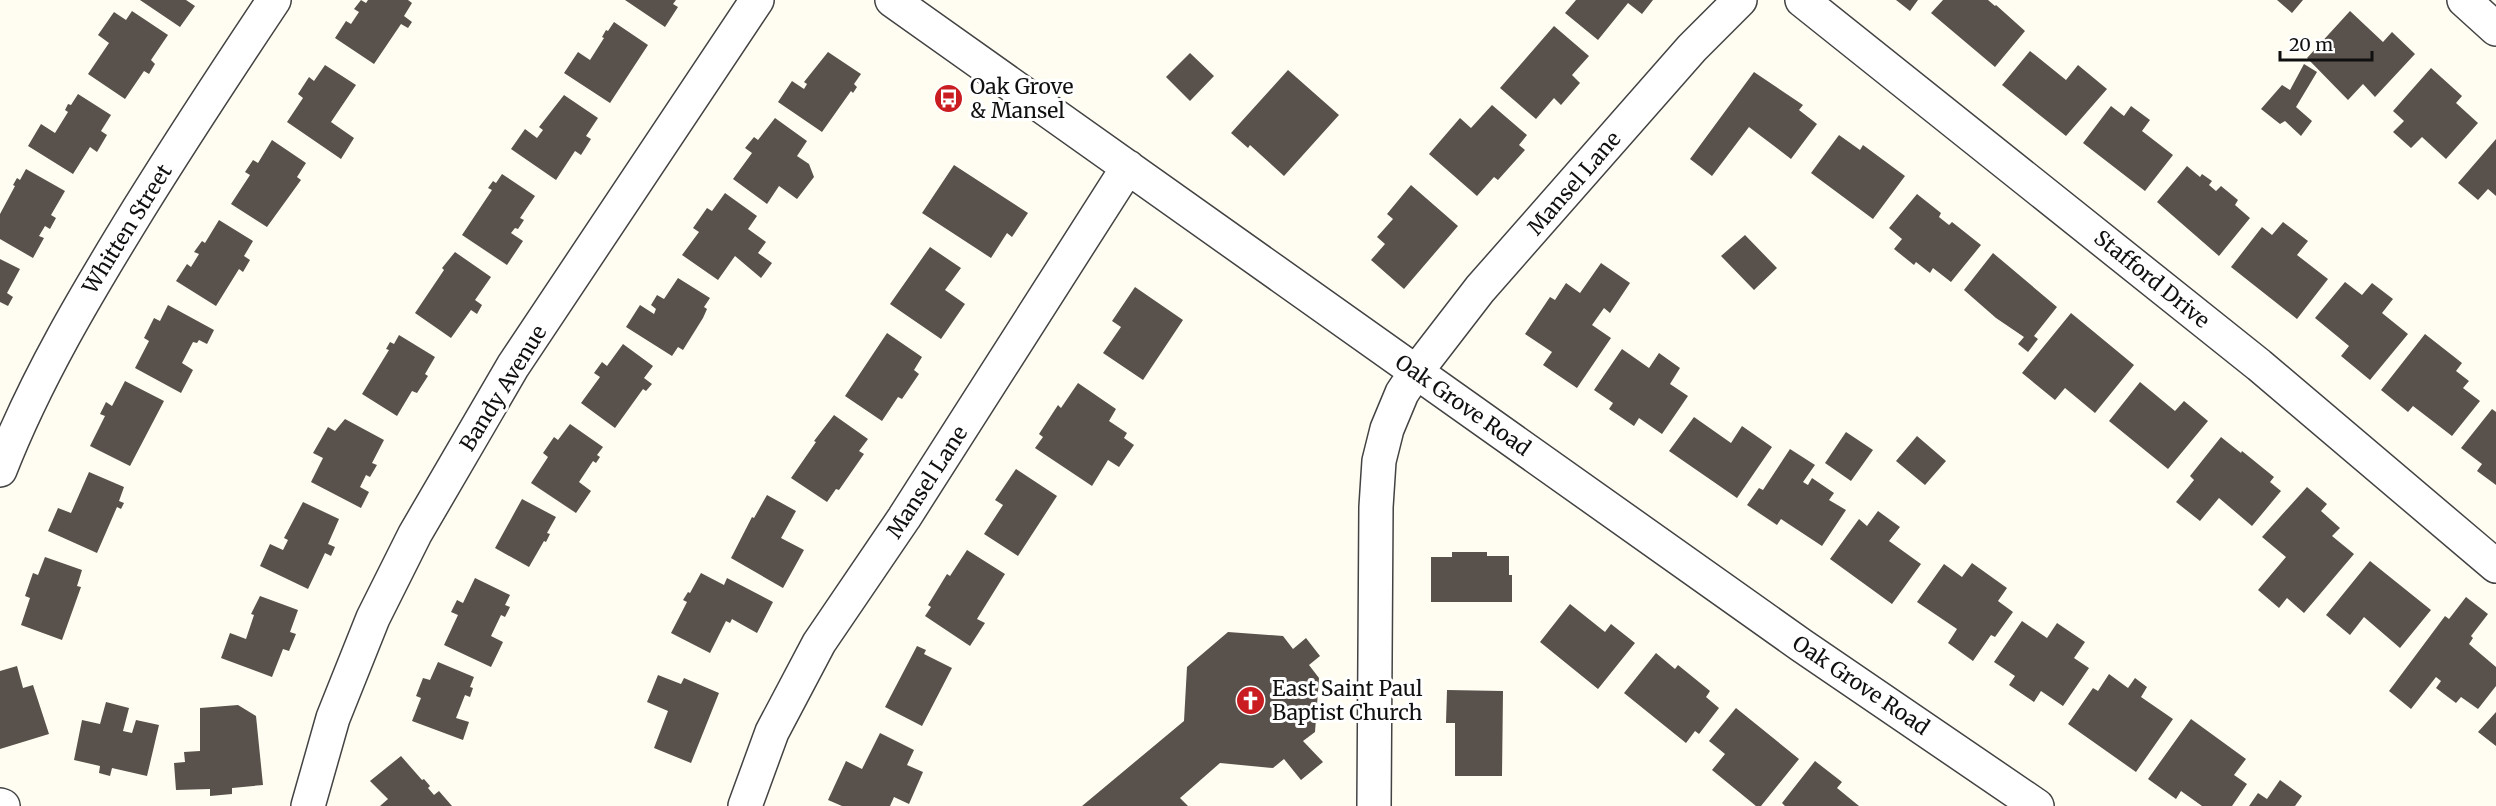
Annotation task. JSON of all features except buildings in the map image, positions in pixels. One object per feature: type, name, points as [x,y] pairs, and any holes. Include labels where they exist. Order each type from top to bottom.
[{"type":"street","name":"Whitten Street","points":[[0,470],[13,437],[86,294],[207,99],[274,0]]},
{"type":"street","name":"Bandy Avenue","points":[[309,806],[333,718],[373,618],[415,534],[513,366],[757,0]]},
{"type":"street","name":"Oak Grove Road","points":[[892,0],[1801,645],[2037,806]]},
{"type":"street","name":"Mansel Lane","points":[[1374,806],[1379,461],[1402,393],[1480,289],[1692,48],[1740,0]]},
{"type":"street","name":"Stafford Drive","points":[[1802,0],[2259,364],[2496,566]]},
{"type":"street","points":[[2464,0],[2496,28]]},
{"type":"street","name":"Mansel Lane","points":[[745,806],[772,732],[819,643],[904,518],[1128,167]]},
{"type":"place","name":"Oak Grove & Mansel","points":[[949,98]]},
{"type":"place","name":"East Saint Paul Baptist Church","points":[[1251,700]]}]
